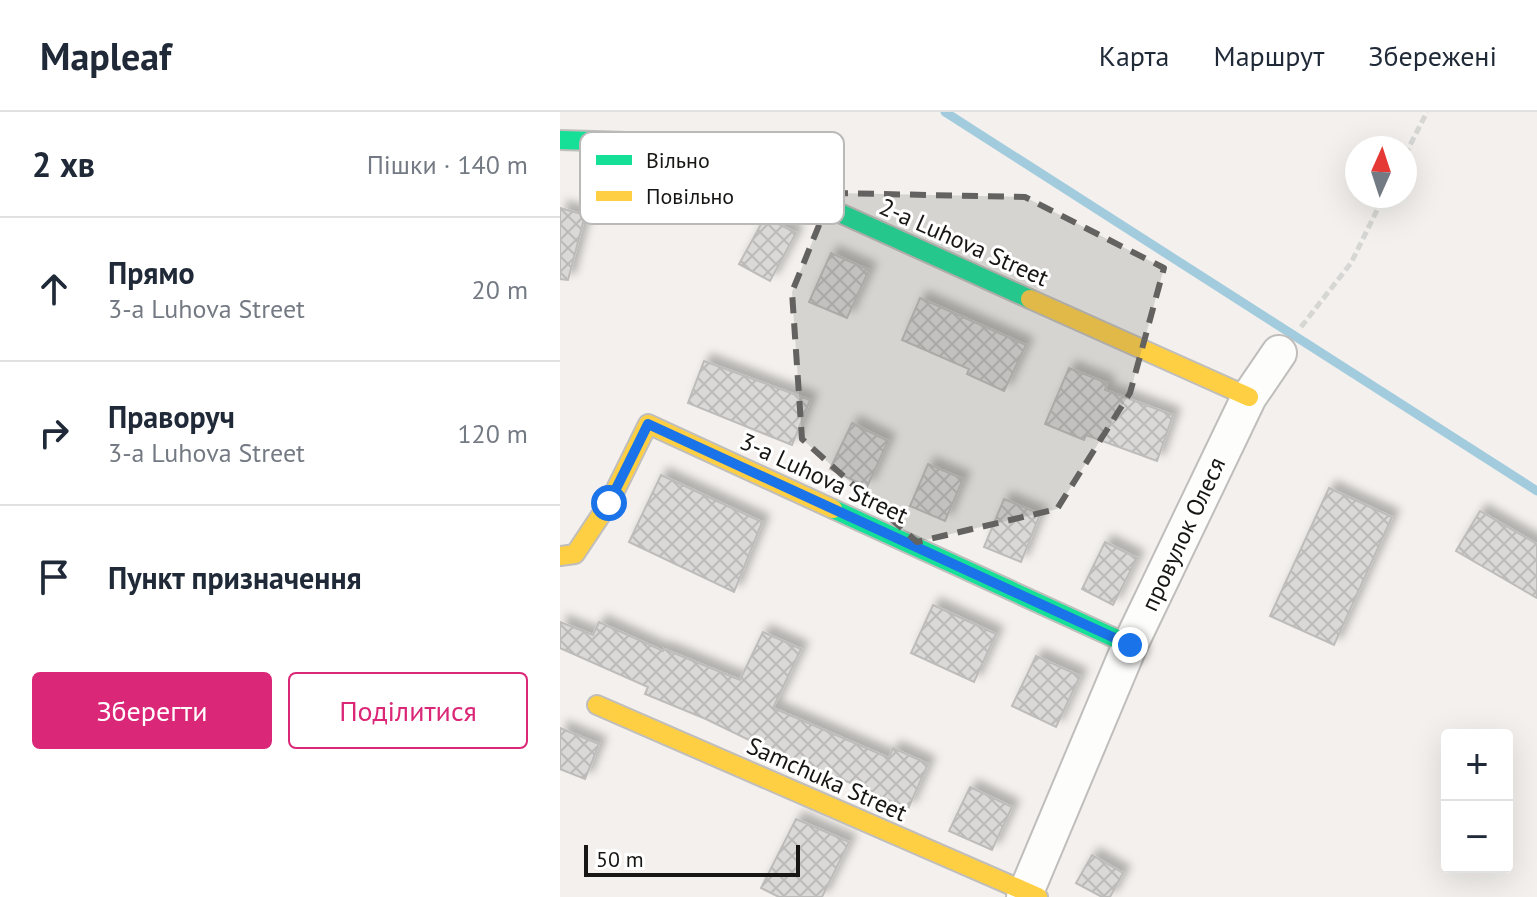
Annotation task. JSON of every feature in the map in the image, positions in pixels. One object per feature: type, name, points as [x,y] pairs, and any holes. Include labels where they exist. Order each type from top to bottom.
[{"type":"street","name":"2-a Luhova Street","points":[[560,140],[580,141]]},
{"type":"street","name":"2-a Luhova Street","points":[[844,215],[1249,397]]},
{"type":"street","name":"провулок Олеся","points":[[1029,895],[1130,645],[1249,397],[1279,353]]},
{"type":"street","name":"3-a Luhova Street","points":[[560,556],[575,554],[609,503],[648,424],[1130,645]]},
{"type":"street","name":"Samchuka Street","points":[[597,705],[1029,895]]},
{"type":"path","points":[[1415,136],[1427,112]]},
{"type":"path","points":[[1301,327],[1351,263],[1378,208]]},
{"type":"highlighted area","points":[[832,193],[1025,197],[1164,268],[1130,393],[1057,509],[917,542],[802,439],[792,292]]},
{"type":"building","points":[[560,208],[580,214],[580,224],[583,224],[568,280],[560,279]]},
{"type":"building","points":[[761,224],[779,224],[796,233],[770,281],[739,264]]},
{"type":"building","points":[[831,253],[869,270],[847,318],[809,302]]},
{"type":"building","points":[[920,298],[1026,345],[1004,391],[967,374],[969,369],[902,340]]},
{"type":"building","points":[[704,361],[810,400],[792,445],[688,403]]},
{"type":"building","points":[[1069,368],[1107,383],[1105,390],[1173,415],[1157,461],[1086,435],[1084,440],[1045,424]]},
{"type":"building","points":[[852,423],[888,441],[867,487],[830,469]]},
{"type":"building","points":[[928,464],[963,479],[945,521],[910,506]]},
{"type":"building","points":[[661,475],[762,522],[734,592],[629,542]]},
{"type":"building","points":[[1329,488],[1392,517],[1334,645],[1270,616]]},
{"type":"building","points":[[1004,499],[1040,514],[1021,562],[984,547]]},
{"type":"building","points":[[1480,511],[1537,544],[1537,598],[1456,551]]},
{"type":"building","points":[[1105,542],[1137,558],[1113,605],[1082,589]]},
{"type":"building","points":[[933,605],[996,634],[974,682],[911,653]]},
{"type":"building","points":[[560,622],[593,635],[599,622],[663,651],[740,680],[763,632],[801,649],[773,708],[889,758],[893,748],[928,764],[908,809],[835,776],[792,761],[706,719],[645,694],[648,687],[560,648]]},
{"type":"building","points":[[1036,656],[1080,676],[1056,727],[1012,706]]},
{"type":"building","points":[[560,728],[599,744],[585,779],[560,769]]},
{"type":"building","points":[[970,787],[1012,807],[992,850],[949,831]]},
{"type":"building","points":[[796,819],[849,842],[822,897],[779,897],[761,888]]},
{"type":"building","points":[[1092,855],[1123,873],[1110,897],[1102,897],[1076,883]]},
{"type":"waterway","points":[[945,112],[1537,491]]},
{"type":"traffic: fast","points":[[560,140],[580,141]]},
{"type":"traffic: fast","points":[[844,215],[1030,299]]},
{"type":"traffic: fast","points":[[833,509],[1130,645]]},
{"type":"traffic: slow","points":[[1030,299],[1249,397]]},
{"type":"traffic: slow","points":[[560,556],[575,554],[609,503],[648,424],[833,509]]},
{"type":"traffic: slow","points":[[597,705],[1038,897]]},
{"type":"route","points":[[609,503],[648,424],[1130,645]]}]
